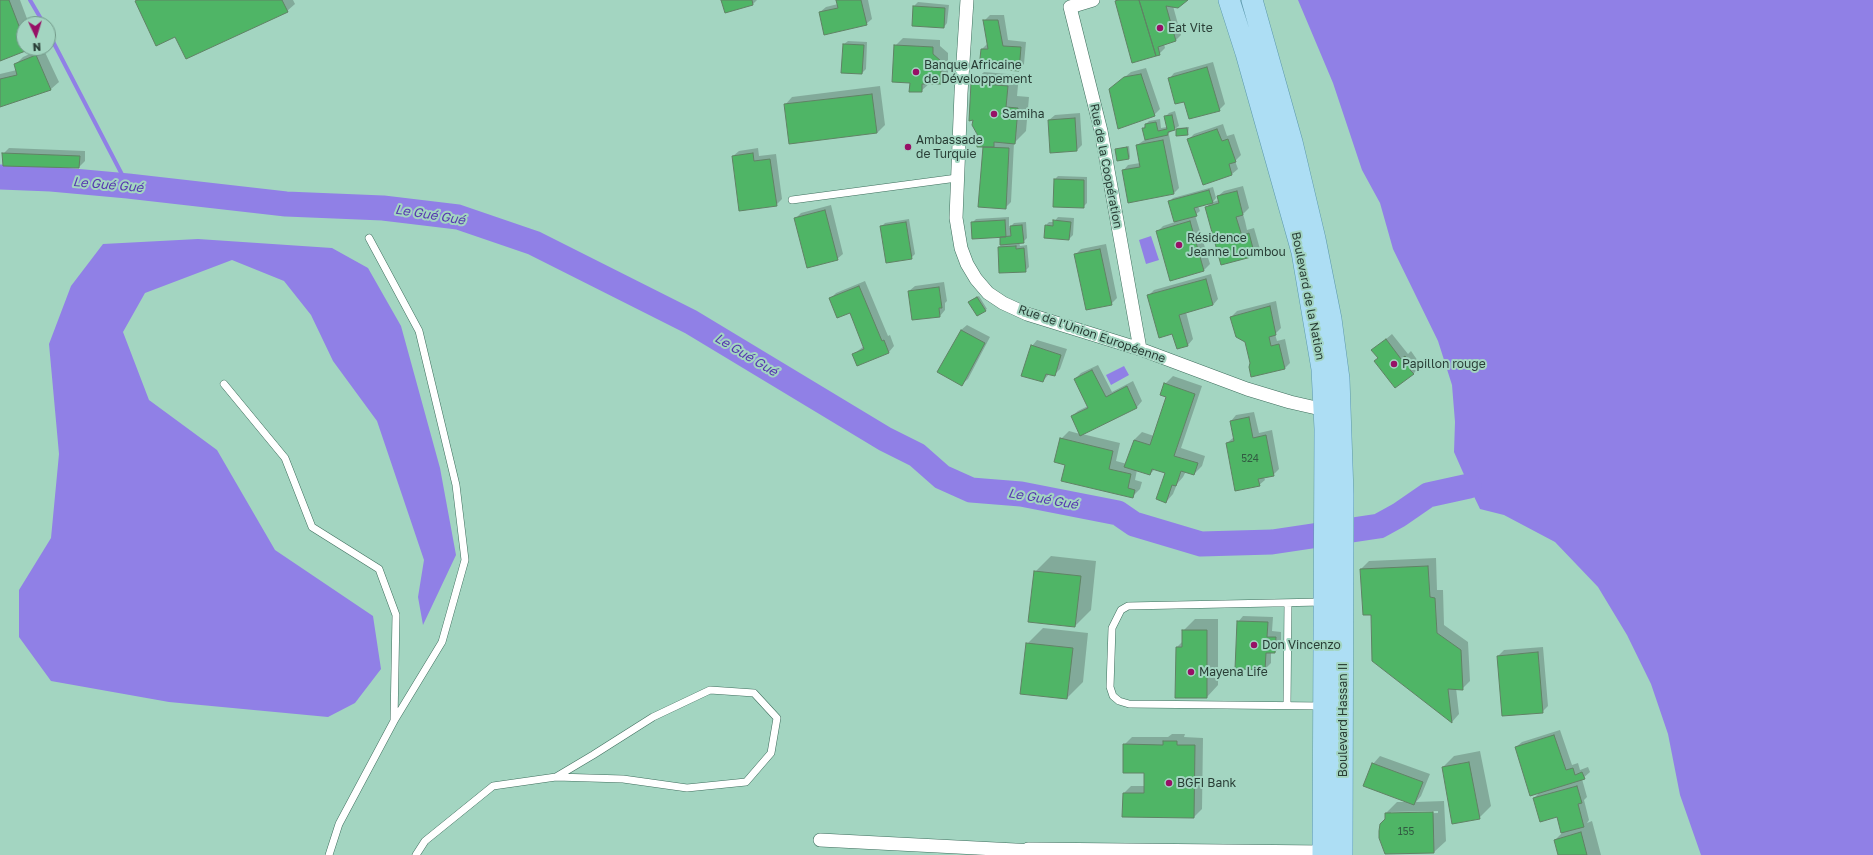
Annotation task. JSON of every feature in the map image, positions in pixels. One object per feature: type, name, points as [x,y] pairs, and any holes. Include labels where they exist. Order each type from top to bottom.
[{"type":"main road","name":"Boulevard de la Nation","points":[[1229,0],[1246,53],[1302,252],[1319,346],[1325,410],[1325,572]]},
{"type":"main road","name":"Boulevard de la Nation","points":[[1252,0],[1292,142],[1315,239],[1331,318],[1339,379],[1343,494],[1343,562]]},
{"type":"main road","name":"Boulevard Hassan II","points":[[1336,853],[1343,562]]},
{"type":"main road","name":"Boulevard Hassan II","points":[[1325,572],[1324,706],[1336,853]]},
{"type":"street","name":"Rue de l'Union Européenne","points":[[967,0],[956,218],[961,248],[970,269],[988,293],[1003,303],[1027,314],[1140,349],[1246,389],[1290,402],[1325,410]]},
{"type":"street","name":"Rue de la Coopération","points":[[1093,0],[1070,7],[1101,131],[1140,349]]},
{"type":"street","points":[[820,840],[1033,851],[1336,853]]},
{"type":"lane","points":[[792,200],[957,178]]},
{"type":"lane","points":[[329,855],[339,824],[394,721],[442,642],[465,560],[456,484],[419,331],[369,238]]},
{"type":"lane","points":[[224,384],[285,458],[312,527],[379,569],[396,615],[394,721]]},
{"type":"lane","points":[[1324,602],[1128,606],[1121,610],[1112,628],[1110,687],[1113,696],[1119,702],[1129,704],[1324,706]]},
{"type":"lane","points":[[1287,705],[1288,603]]},
{"type":"lane","points":[[416,855],[425,841],[493,786],[556,777],[623,779],[687,788],[746,782],[771,754],[778,718],[754,693],[710,690],[653,716],[556,777]]},
{"type":"shaded area","points":[[1298,0],[1873,0],[1873,855],[1701,855],[1680,795],[1668,734],[1651,684],[1627,635],[1598,587],[1555,542],[1504,515],[1480,509],[1469,486],[1454,452],[1455,422],[1452,385],[1438,341],[1393,249],[1380,203],[1362,170],[1333,83]]},
{"type":"shaded area","points":[[1151,236],[1159,260],[1146,264],[1139,240]]},
{"type":"shaded area","points":[[198,239],[332,248],[368,268],[401,326],[440,468],[456,555],[423,625],[418,597],[424,560],[377,421],[333,361],[311,315],[284,281],[232,260],[145,293],[123,332],[149,400],[217,450],[275,550],[373,616],[381,669],[355,703],[328,717],[169,702],[51,681],[19,637],[19,590],[51,538],[59,454],[49,344],[71,286],[103,244]]},
{"type":"shaded area","points":[[1124,366],[1129,375],[1111,385],[1106,375]]},
{"type":"building","points":[[0,0],[9,0],[16,18],[16,55],[0,61]]},
{"type":"building","points":[[282,0],[288,12],[186,59],[175,37],[156,46],[135,1]]},
{"type":"building","points":[[721,0],[752,0],[753,5],[725,13]]},
{"type":"building","points":[[836,0],[861,0],[867,25],[824,35],[819,12],[838,8]]},
{"type":"building","points":[[1139,0],[1156,56],[1132,63],[1115,1]]},
{"type":"building","name":"Eat Vite","points":[[1139,0],[1188,0],[1178,8],[1166,6],[1176,41],[1158,47],[1160,55],[1156,56]]},
{"type":"building","points":[[913,6],[945,8],[944,28],[912,26]]},
{"type":"building","points":[[983,20],[998,20],[1003,46],[1021,47],[1019,71],[979,68],[981,49],[988,49]]},
{"type":"building","points":[[843,44],[864,45],[862,74],[841,73]]},
{"type":"building","name":"Banque Africaine de Développement","points":[[894,45],[933,47],[933,54],[941,61],[941,84],[922,84],[922,92],[909,92],[910,83],[892,82]]},
{"type":"building","points":[[36,56],[51,90],[0,107],[0,79],[17,75],[14,64]]},
{"type":"building","points":[[1207,67],[1220,111],[1189,119],[1184,102],[1175,104],[1168,78]]},
{"type":"building","points":[[1141,74],[1155,116],[1118,129],[1109,89],[1124,77]]},
{"type":"building","name":"Samiha","points":[[971,83],[1008,86],[1006,107],[1018,108],[1015,144],[994,142],[994,147],[977,147],[977,134],[972,125],[973,120],[969,121]]},
{"type":"building","points":[[872,94],[877,133],[789,144],[784,104]]},
{"type":"building","points":[[1172,115],[1175,130],[1168,132],[1168,135],[1145,140],[1142,128],[1145,128],[1145,124],[1156,122],[1158,131],[1167,129],[1164,116]]},
{"type":"building","points":[[1075,118],[1077,151],[1050,153],[1048,120]]},
{"type":"building","points":[[1187,128],[1188,135],[1176,136],[1176,129]]},
{"type":"building","points":[[1217,129],[1222,141],[1228,139],[1236,162],[1229,164],[1232,175],[1203,185],[1187,139]]},
{"type":"building","points":[[1163,140],[1174,194],[1128,203],[1122,170],[1140,167],[1136,145]]},
{"type":"building","points":[[983,147],[1009,148],[1006,209],[978,207]]},
{"type":"building","points":[[1127,147],[1129,159],[1117,161],[1115,149]]},
{"type":"building","points":[[2,153],[80,156],[79,168],[3,166]]},
{"type":"building","points":[[753,153],[754,161],[770,159],[777,206],[739,211],[732,156]]},
{"type":"building","points":[[1054,179],[1084,180],[1084,208],[1053,207]]},
{"type":"building","points":[[1209,190],[1213,203],[1194,208],[1197,216],[1174,222],[1168,201]]},
{"type":"building","points":[[1237,191],[1243,215],[1236,217],[1242,236],[1249,233],[1255,256],[1221,265],[1205,207],[1219,203],[1217,196]]},
{"type":"building","points":[[825,210],[838,260],[807,268],[794,218]]},
{"type":"building","points":[[1005,220],[1006,237],[972,239],[971,222]]},
{"type":"building","points":[[1053,220],[1071,222],[1069,240],[1044,238],[1045,225],[1053,226]]},
{"type":"building","name":"Résidence Jeanne Loumbou","points":[[1190,221],[1204,271],[1170,281],[1156,231]]},
{"type":"building","points":[[906,222],[912,259],[886,263],[880,226]]},
{"type":"building","points":[[1022,225],[1024,243],[1000,245],[1000,237],[1011,236],[1010,226]]},
{"type":"building","points":[[1016,246],[1016,249],[1024,248],[1026,272],[999,273],[998,247]]},
{"type":"building","points":[[1100,249],[1112,305],[1086,310],[1074,254]]},
{"type":"building","points":[[1206,279],[1213,305],[1179,315],[1188,346],[1177,349],[1172,334],[1159,338],[1147,295]]},
{"type":"building","points":[[859,286],[882,341],[884,340],[889,353],[857,366],[852,354],[864,349],[850,313],[837,318],[829,298]]},
{"type":"building","points":[[939,287],[942,308],[939,308],[940,317],[912,320],[908,291]]},
{"type":"building","points":[[977,297],[986,311],[977,316],[968,302]]},
{"type":"building","points":[[1270,306],[1276,335],[1269,337],[1271,346],[1279,344],[1285,369],[1251,377],[1249,367],[1250,363],[1245,342],[1236,337],[1230,317]]},
{"type":"building","points":[[961,330],[985,343],[962,386],[937,372]]},
{"type":"building","points":[[1386,339],[1401,359],[1405,356],[1413,368],[1410,370],[1414,374],[1395,388],[1374,361],[1378,358],[1371,350]]},
{"type":"building","points":[[1031,345],[1061,355],[1055,376],[1046,374],[1043,382],[1021,376]]},
{"type":"building","points":[[1092,370],[1106,397],[1127,386],[1137,408],[1080,436],[1071,416],[1088,408],[1074,379]]},
{"type":"building","points":[[1164,383],[1195,394],[1174,456],[1198,463],[1194,475],[1181,471],[1176,486],[1172,485],[1166,503],[1156,499],[1165,473],[1152,469],[1150,475],[1124,467],[1134,440],[1150,445],[1166,397],[1160,395]]},
{"type":"building","points":[[1249,417],[1253,438],[1266,435],[1274,476],[1258,479],[1260,486],[1235,491],[1226,443],[1234,441],[1230,421]]},
{"type":"building","points":[[1060,438],[1113,451],[1109,469],[1131,474],[1128,488],[1135,490],[1133,498],[1061,481],[1065,465],[1054,462]]},
{"type":"building","points":[[1428,566],[1430,597],[1435,598],[1437,633],[1461,650],[1463,690],[1448,689],[1452,723],[1372,661],[1371,615],[1363,615],[1360,569]]},
{"type":"building","points":[[1034,571],[1081,576],[1075,627],[1028,622]]},
{"type":"building","points":[[1237,621],[1268,622],[1267,637],[1276,637],[1275,653],[1266,653],[1265,670],[1235,669]]},
{"type":"building","name":"Mayena Life","points":[[1182,630],[1207,630],[1207,698],[1175,698],[1176,647],[1182,647]]},
{"type":"building","points":[[1026,643],[1073,648],[1067,699],[1020,694]]},
{"type":"building","points":[[1538,652],[1543,713],[1502,716],[1497,656]]},
{"type":"building","points":[[1554,735],[1566,770],[1573,768],[1575,775],[1582,772],[1585,779],[1530,796],[1515,747]]},
{"type":"building","name":"BGFI Bank","points":[[1163,741],[1177,741],[1177,745],[1195,745],[1194,818],[1122,817],[1123,793],[1144,793],[1144,773],[1123,773],[1123,744],[1163,745]]},
{"type":"building","points":[[1469,762],[1480,819],[1452,824],[1442,767]]},
{"type":"building","points":[[1372,763],[1423,782],[1414,805],[1363,786]]},
{"type":"building","points":[[1577,786],[1582,803],[1578,804],[1584,827],[1561,833],[1557,817],[1540,822],[1533,798]]},
{"type":"building","points":[[1433,812],[1434,853],[1385,854],[1379,838],[1379,831],[1380,824],[1385,819],[1385,813]]},
{"type":"building","points":[[1581,832],[1587,855],[1558,855],[1554,840]]},
{"type":"waterway","points":[[30,0],[39,16]]},
{"type":"waterway","points":[[56,47],[128,186]]},
{"type":"waterway","name":"Le Gué Gué","points":[[0,177],[51,179],[286,204],[383,208],[458,217],[534,243],[691,322],[885,439],[917,455],[942,477],[971,490],[1021,494],[1118,513],[1134,524],[1201,544],[1272,542],[1379,526],[1399,515],[1428,495],[1469,486]]},
{"type":"place","name":"Eat Vite","points":[[1160,28]]},
{"type":"place","name":"Banque Africaine de Développement","points":[[916,72]]},
{"type":"place","name":"Samiha","points":[[994,114]]},
{"type":"place","name":"Ambassade de Turquie","points":[[908,147]]},
{"type":"place","name":"Résidence Jeanne Loumbou","points":[[1179,245]]},
{"type":"place","name":"Papillon rouge","points":[[1394,364]]},
{"type":"place","name":"Don Vincenzo","points":[[1254,645]]},
{"type":"place","name":"Mayena Life","points":[[1191,672]]},
{"type":"place","name":"BGFI Bank","points":[[1169,783]]}]
